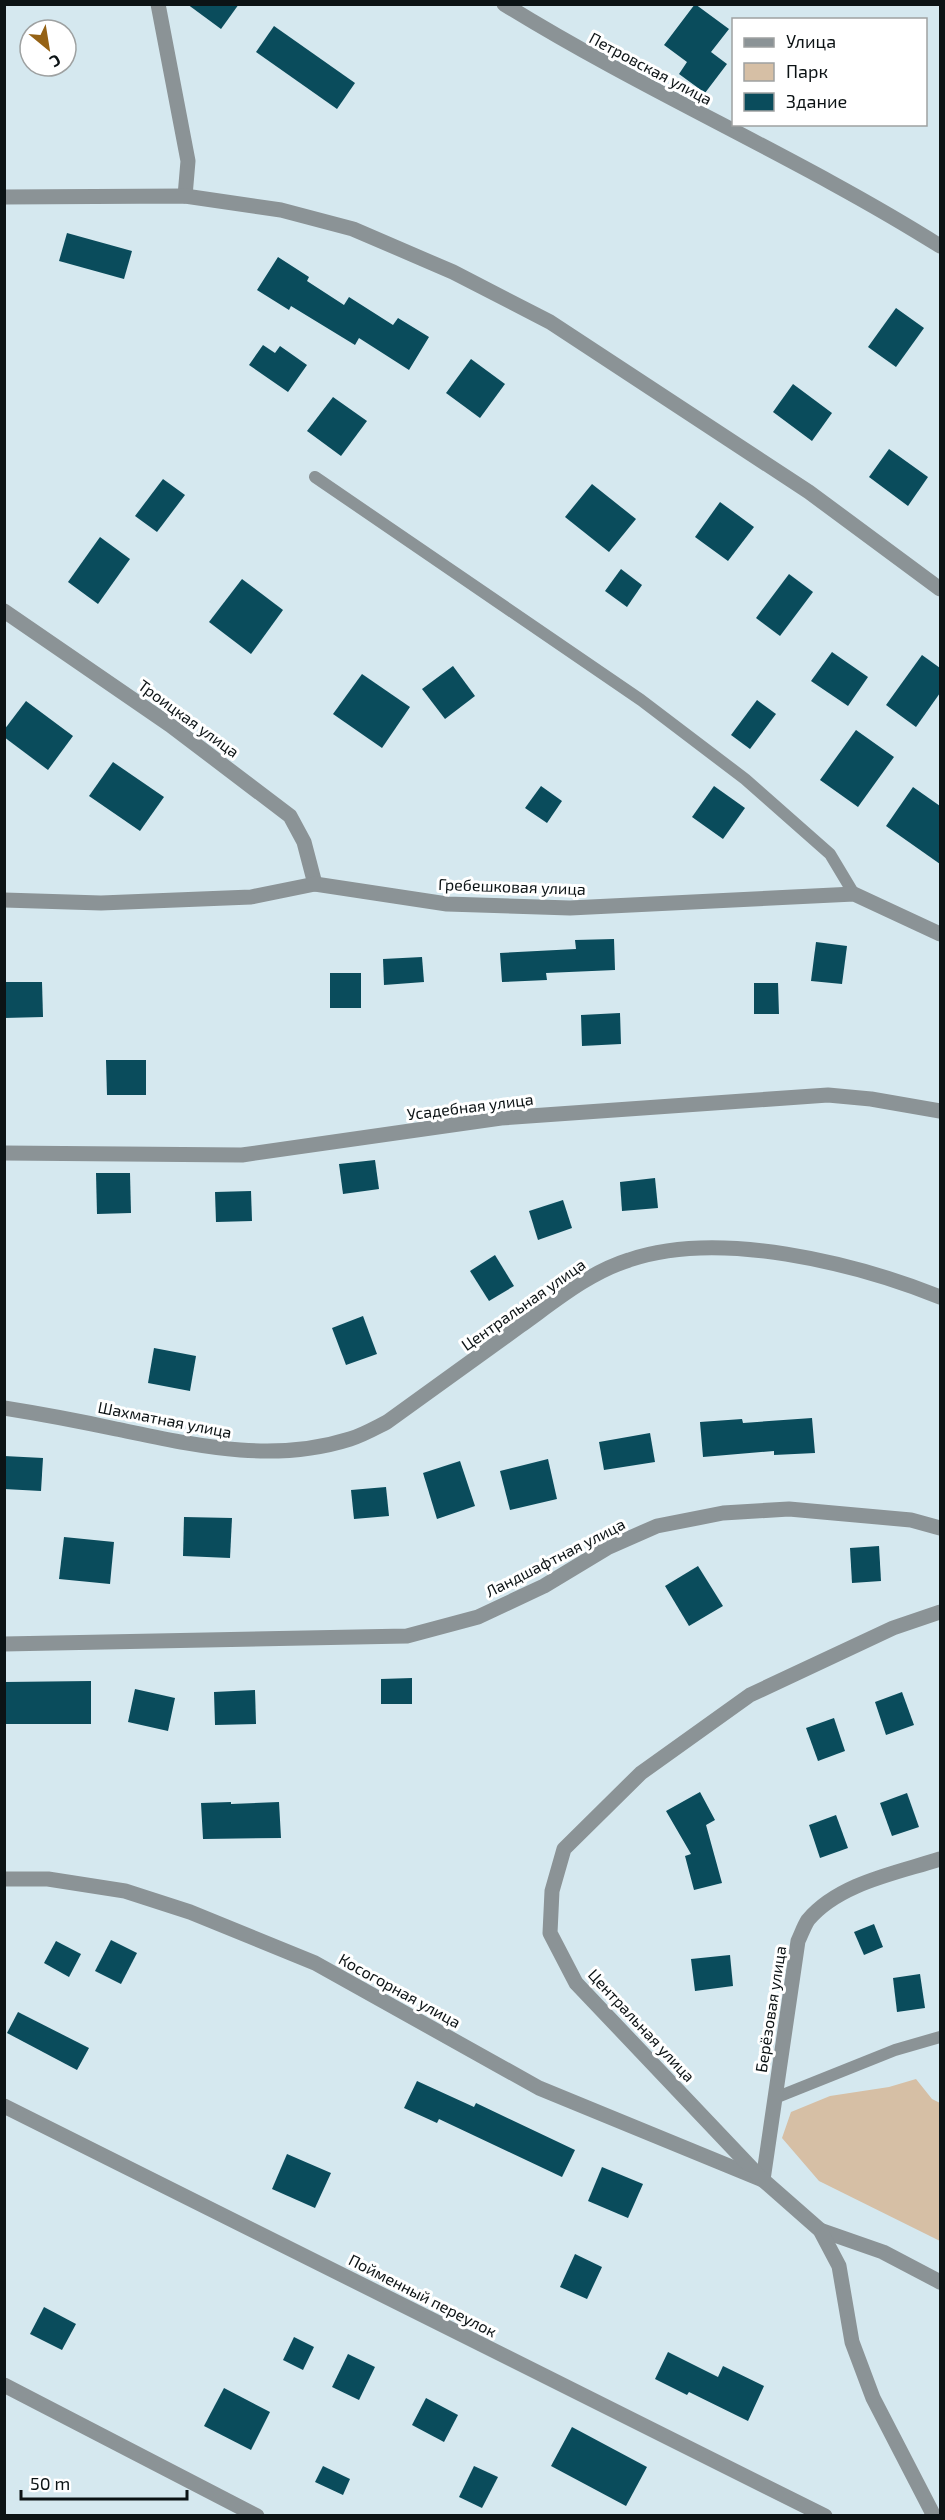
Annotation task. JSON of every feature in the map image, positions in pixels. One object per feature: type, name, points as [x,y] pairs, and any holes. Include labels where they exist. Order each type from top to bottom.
[{"type":"street","name":"Петровская улица","points":[[504,4],[580,52],[888,213],[940,246]]},
{"type":"street","points":[[155,5],[188,161],[185,196]]},
{"type":"street","points":[[4,197],[185,196],[281,210],[353,230],[453,272],[550,322],[809,492],[940,589]]},
{"type":"street","name":"Троицкая улица","points":[[4,612],[170,725],[290,816],[304,842],[315,884]]},
{"type":"street","name":"Гребешковая улица","points":[[4,900],[101,903],[251,897],[315,884],[447,904],[570,908],[854,894],[940,934]]},
{"type":"street","name":"Усадебная улица","points":[[4,1154],[242,1155],[501,1118],[828,1095],[871,1099],[940,1111]]},
{"type":"street","name":"Центральная улица","points":[[387,1422],[588,1278],[629,1260],[657,1253],[695,1249],[736,1250],[825,1260],[940,1297]]},
{"type":"street","name":"Шахматная улица","points":[[4,1408],[70,1419],[209,1449],[247,1452],[299,1450],[340,1441],[387,1422]]},
{"type":"street","name":"Ландшафтная улица","points":[[4,1644],[407,1636],[478,1617],[544,1586],[607,1548],[657,1526],[723,1513],[789,1509],[911,1520],[940,1528]]},
{"type":"street","name":"Центральная улица","points":[[820,2230],[763,2180],[576,1983],[550,1933],[552,1891],[564,1849],[641,1773],[750,1695],[892,1628],[940,1612]]},
{"type":"street","name":"Берёзовая улица","points":[[763,2180],[798,1941],[808,1920],[838,1896],[869,1882],[940,1859]]},
{"type":"street","name":"Косогорная улица","points":[[4,1879],[48,1879],[125,1891],[190,1912],[315,1963],[539,2088],[763,2180]]},
{"type":"street","name":"Пойменный переулок","points":[[4,2106],[825,2516]]},
{"type":"street","points":[[820,2230],[883,2252],[940,2282]]},
{"type":"street","points":[[820,2230],[839,2266],[852,2342],[873,2397],[934,2516]]},
{"type":"street","points":[[4,2385],[257,2516]]},
{"type":"lane","points":[[315,477],[641,700],[745,779],[830,854],[854,894]]},
{"type":"lane","points":[[775,2098],[895,2050],[940,2037]]},
{"type":"green space","points":[[916,2079],[932,2099],[940,2103],[940,2241],[819,2181],[782,2138],[791,2112],[830,2096],[889,2087]]},
{"type":"building","points":[[187,4],[239,4],[221,29]]},
{"type":"building","points":[[695,4],[729,29],[711,52],[727,64],[705,93],[679,74],[687,62],[664,45]]},
{"type":"building","points":[[274,26],[355,83],[337,109],[256,52]]},
{"type":"building","points":[[67,233],[132,251],[124,279],[59,261]]},
{"type":"building","points":[[278,257],[309,277],[307,281],[344,305],[349,297],[393,325],[398,318],[429,337],[409,370],[359,338],[355,345],[291,306],[289,310],[257,290]]},
{"type":"building","points":[[896,308],[924,328],[896,367],[868,347]]},
{"type":"building","points":[[263,345],[275,353],[280,346],[307,365],[288,392],[249,365]]},
{"type":"building","points":[[471,359],[505,384],[480,418],[446,393]]},
{"type":"building","points":[[793,384],[832,413],[812,441],[773,412]]},
{"type":"building","points":[[333,397],[367,421],[341,456],[307,431]]},
{"type":"building","points":[[889,449],[928,477],[908,506],[869,477]]},
{"type":"building","points":[[163,479],[185,495],[157,532],[135,516]]},
{"type":"building","points":[[592,484],[636,519],[609,552],[565,517]]},
{"type":"building","points":[[720,502],[754,527],[728,561],[695,537]]},
{"type":"building","points":[[100,537],[130,559],[98,604],[68,582]]},
{"type":"building","points":[[621,569],[642,585],[627,607],[605,591]]},
{"type":"building","points":[[789,574],[813,592],[780,636],[756,618]]},
{"type":"building","points":[[242,579],[283,610],[251,654],[209,622]]},
{"type":"building","points":[[832,652],[868,677],[848,706],[811,681]]},
{"type":"building","points":[[922,655],[940,668],[940,693],[916,727],[886,705]]},
{"type":"building","points":[[453,666],[475,696],[445,719],[422,689]]},
{"type":"building","points":[[362,674],[410,707],[382,748],[333,714]]},
{"type":"building","points":[[757,700],[776,714],[750,749],[731,735]]},
{"type":"building","points":[[26,701],[73,736],[48,770],[4,737],[4,730]]},
{"type":"building","points":[[856,730],[894,757],[858,807],[820,780]]},
{"type":"building","points":[[113,762],[164,797],[140,831],[89,796]]},
{"type":"building","points":[[541,786],[562,801],[547,823],[525,808]]},
{"type":"building","points":[[714,786],[745,808],[723,839],[692,817]]},
{"type":"building","points":[[913,787],[940,806],[940,864],[886,826]]},
{"type":"building","points":[[614,939],[615,970],[546,973],[547,980],[502,982],[500,953],[576,949],[575,940]]},
{"type":"building","points":[[816,942],[847,946],[842,984],[811,981]]},
{"type":"building","points":[[422,957],[424,982],[384,985],[383,959]]},
{"type":"building","points":[[330,973],[361,973],[361,1008],[330,1008]]},
{"type":"building","points":[[4,982],[42,982],[43,1017],[4,1018]]},
{"type":"building","points":[[754,983],[778,983],[779,1014],[754,1014]]},
{"type":"building","points":[[620,1013],[621,1044],[582,1046],[581,1015]]},
{"type":"building","points":[[106,1060],[146,1060],[146,1095],[107,1095]]},
{"type":"building","points":[[375,1160],[379,1189],[343,1194],[339,1164]]},
{"type":"building","points":[[96,1173],[130,1173],[131,1213],[97,1214]]},
{"type":"building","points":[[655,1178],[658,1208],[622,1211],[620,1182]]},
{"type":"building","points":[[251,1191],[252,1221],[216,1222],[215,1192]]},
{"type":"building","points":[[563,1200],[572,1228],[538,1240],[529,1211]]},
{"type":"building","points":[[495,1255],[514,1286],[489,1301],[470,1271]]},
{"type":"building","points":[[363,1316],[377,1354],[346,1365],[332,1328]]},
{"type":"building","points":[[154,1348],[196,1356],[190,1391],[148,1383]]},
{"type":"building","points":[[812,1418],[815,1453],[774,1455],[774,1451],[703,1457],[700,1422],[742,1419],[743,1423]]},
{"type":"building","points":[[650,1433],[655,1462],[604,1470],[599,1442]]},
{"type":"building","points":[[4,1456],[43,1458],[41,1491],[4,1489]]},
{"type":"building","points":[[548,1459],[557,1499],[510,1510],[500,1471]]},
{"type":"building","points":[[460,1461],[475,1506],[437,1519],[423,1473]]},
{"type":"building","points":[[386,1487],[389,1516],[354,1519],[351,1490]]},
{"type":"building","points":[[184,1517],[232,1518],[230,1558],[183,1556]]},
{"type":"building","points":[[64,1537],[114,1542],[110,1584],[59,1579]]},
{"type":"building","points":[[879,1546],[881,1581],[852,1583],[850,1548]]},
{"type":"building","points":[[698,1566],[723,1606],[689,1626],[665,1586]]},
{"type":"building","points":[[412,1678],[412,1704],[381,1704],[381,1679]]},
{"type":"building","points":[[91,1681],[91,1724],[5,1724],[5,1682]]},
{"type":"building","points":[[135,1689],[175,1698],[168,1731],[128,1722]]},
{"type":"building","points":[[255,1690],[256,1724],[215,1725],[214,1692]]},
{"type":"building","points":[[902,1692],[914,1725],[886,1735],[875,1702]]},
{"type":"building","points":[[834,1718],[845,1751],[818,1761],[806,1728]]},
{"type":"building","points":[[700,1792],[715,1820],[706,1825],[722,1883],[694,1890],[685,1856],[691,1854],[666,1811]]},
{"type":"building","points":[[907,1793],[919,1827],[892,1836],[880,1803]]},
{"type":"building","points":[[231,1802],[231,1804],[279,1802],[281,1838],[203,1839],[201,1803]]},
{"type":"building","points":[[836,1815],[848,1848],[820,1858],[809,1825]]},
{"type":"building","points":[[874,1924],[883,1947],[864,1955],[854,1932]]},
{"type":"building","points":[[111,1940],[137,1953],[121,1984],[95,1971]]},
{"type":"building","points":[[56,1941],[81,1954],[69,1977],[44,1963]]},
{"type":"building","points":[[730,1955],[733,1986],[695,1991],[691,1959]]},
{"type":"building","points":[[920,1974],[925,2008],[897,2012],[893,1978]]},
{"type":"building","points":[[18,2012],[89,2048],[77,2070],[7,2033]]},
{"type":"building","points":[[417,2081],[474,2107],[476,2103],[575,2150],[562,2177],[439,2119],[437,2123],[404,2108]]},
{"type":"building","points":[[287,2154],[331,2173],[315,2208],[272,2189]]},
{"type":"building","points":[[602,2167],[643,2184],[628,2218],[588,2201]]},
{"type":"building","points":[[575,2254],[602,2267],[587,2299],[560,2287]]},
{"type":"building","points":[[44,2307],[76,2324],[62,2350],[30,2334]]},
{"type":"building","points":[[294,2337],[314,2347],[303,2370],[283,2360]]},
{"type":"building","points":[[668,2352],[718,2377],[723,2366],[764,2386],[748,2421],[689,2392],[687,2395],[655,2379]]},
{"type":"building","points":[[348,2354],[375,2367],[359,2400],[332,2387]]},
{"type":"building","points":[[224,2388],[270,2412],[251,2450],[204,2426]]},
{"type":"building","points":[[426,2398],[458,2415],[444,2442],[412,2425]]},
{"type":"building","points":[[572,2427],[647,2467],[626,2506],[551,2466]]},
{"type":"building","points":[[323,2466],[350,2479],[343,2495],[315,2482]]},
{"type":"building","points":[[474,2466],[498,2477],[482,2508],[459,2497]]}]
